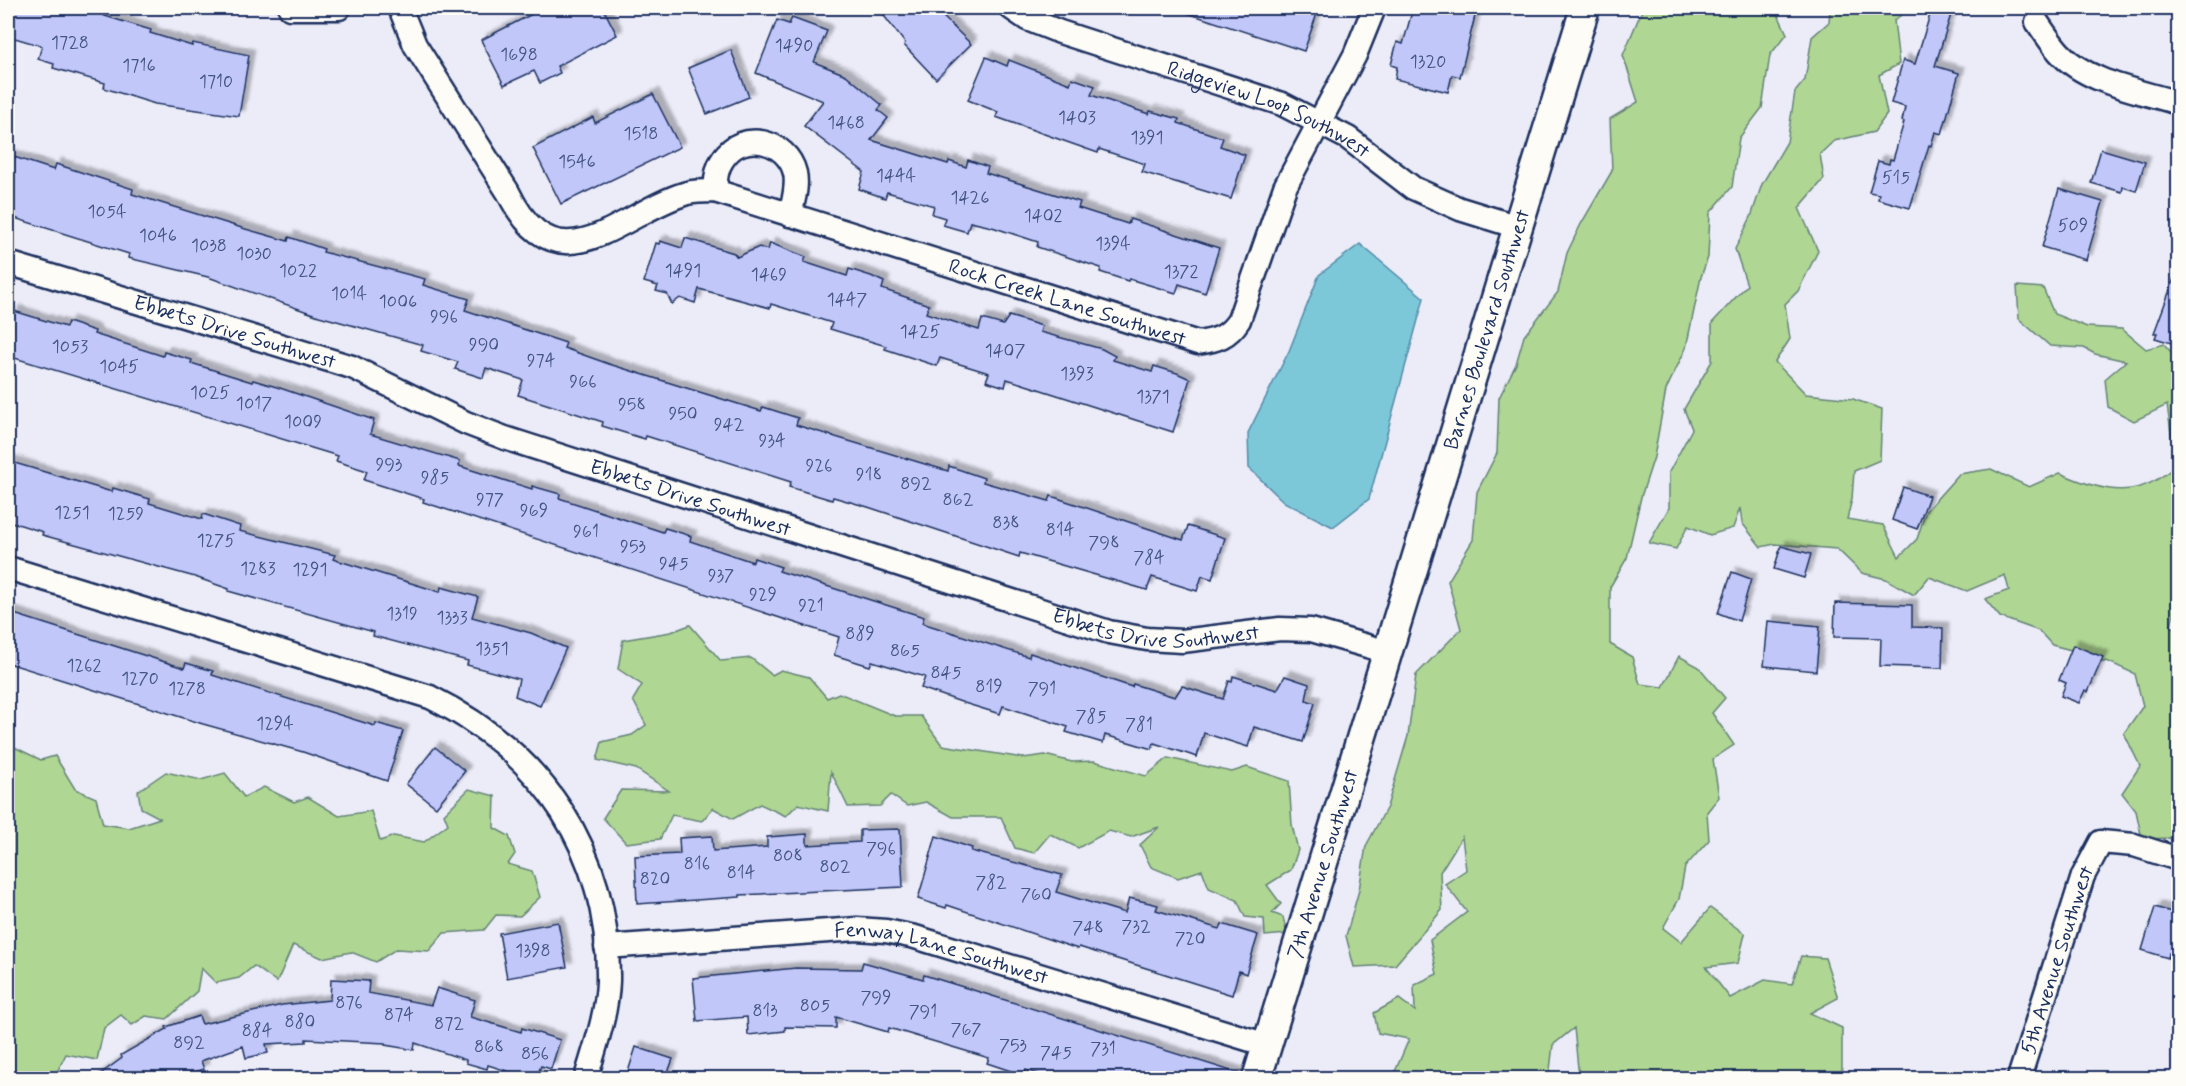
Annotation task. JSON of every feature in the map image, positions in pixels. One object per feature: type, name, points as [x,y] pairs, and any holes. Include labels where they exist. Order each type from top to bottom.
[{"type":"street","points":[[290,8],[339,8]]},
{"type":"street","name":"Rock Creek Lane Southwest","points":[[400,8],[415,45],[508,192],[519,216],[534,231],[553,240],[576,242],[597,237],[688,193],[715,191],[1198,343],[1216,340],[1230,333],[1239,320],[1285,187],[1355,55],[1374,8]]},
{"type":"street","name":"Ridgeview Loop Southwest","points":[[1011,8],[1027,19],[1060,32],[1282,104],[1347,138],[1413,188],[1460,209],[1518,227]]},
{"type":"street","name":"Barnes Boulevard Southwest","points":[[1388,652],[1585,8]]},
{"type":"street","points":[[2037,22],[2060,53],[2075,65],[2098,77],[2178,103]]},
{"type":"street","points":[[715,191],[718,167],[730,150],[744,143],[769,144],[786,155],[796,176],[790,215]]},
{"type":"street","name":"Ebbets Drive Southwest","points":[[8,263],[352,368],[466,423],[505,438],[1109,632],[1147,639],[1182,641],[1280,628],[1311,630],[1388,652]]},
{"type":"street","points":[[8,568],[430,697],[466,715],[511,750],[531,769],[554,797],[577,837],[592,875],[602,911],[608,982],[602,1024],[586,1078]]},
{"type":"street","name":"7th Avenue Southwest","points":[[1257,1078],[1388,652]]},
{"type":"street","name":"5th Avenue Southwest","points":[[2019,1078],[2083,876],[2101,842],[2134,845],[2178,859]]},
{"type":"street","name":"Fenway Lane Southwest","points":[[606,947],[857,929],[886,931],[915,937],[1267,1045]]},
{"type":"green space","points":[[1643,8],[1775,8],[1787,34],[1770,55],[1762,108],[1739,138],[1732,187],[1710,213],[1708,257],[1701,277],[1686,348],[1666,390],[1654,457],[1641,497],[1627,558],[1610,587],[1610,644],[1632,657],[1640,684],[1663,687],[1679,656],[1699,667],[1725,698],[1712,713],[1734,745],[1713,759],[1719,797],[1707,812],[1709,840],[1685,867],[1679,899],[1663,928],[1681,942],[1710,908],[1745,934],[1738,963],[1706,967],[1730,998],[1765,980],[1792,984],[1801,956],[1825,958],[1838,998],[1810,1013],[1842,1028],[1842,1076],[1846,1078],[1579,1078],[1574,1028],[1553,1045],[1549,1078],[1397,1078],[1394,1074],[1409,1039],[1378,1033],[1374,1013],[1399,999],[1415,1011],[1414,985],[1437,974],[1430,940],[1467,912],[1445,884],[1466,870],[1462,837],[1440,872],[1442,910],[1395,965],[1354,967],[1346,936],[1359,890],[1366,846],[1387,807],[1408,736],[1416,675],[1461,629],[1448,581],[1473,540],[1477,492],[1497,453],[1499,398],[1516,364],[1524,336],[1558,292],[1567,253],[1612,171],[1610,119],[1638,102],[1623,55]]},
{"type":"green space","points":[[1830,8],[1912,8],[1894,20],[1899,64],[1879,75],[1887,114],[1874,132],[1834,141],[1820,154],[1824,179],[1799,208],[1818,251],[1798,291],[1785,304],[1790,339],[1775,362],[1806,394],[1853,399],[1882,409],[1880,460],[1854,471],[1852,499],[1847,519],[1883,525],[1899,557],[1917,539],[1926,511],[1959,474],[1991,469],[2029,487],[2060,473],[2092,485],[2122,490],[2150,483],[2178,463],[2178,605],[2175,606],[2171,627],[2178,629],[2178,848],[2172,838],[2142,839],[2136,811],[2122,793],[2140,766],[2124,733],[2143,706],[2135,674],[2107,661],[2100,663],[2078,659],[2071,650],[2052,645],[2039,631],[2000,617],[1985,599],[2009,590],[2005,575],[1967,591],[1929,577],[1914,595],[1886,579],[1862,573],[1837,549],[1775,544],[1761,547],[1742,523],[1740,508],[1733,528],[1710,535],[1688,526],[1676,549],[1649,543],[1669,508],[1669,472],[1692,429],[1684,409],[1712,361],[1712,323],[1747,285],[1735,249],[1751,217],[1762,184],[1787,142],[1795,92],[1805,80],[1812,37],[1829,22]]},
{"type":"green space","points":[[2017,286],[2043,288],[2054,314],[2087,327],[2122,329],[2146,349],[2164,344],[2178,360],[2178,448],[2172,440],[2167,405],[2134,421],[2108,407],[2105,379],[2126,361],[2095,354],[2084,348],[2050,346],[2019,319]]},
{"type":"green space","points":[[690,625],[721,661],[751,658],[772,675],[781,670],[809,677],[827,698],[839,693],[895,716],[921,716],[942,745],[1023,758],[1045,755],[1072,762],[1094,761],[1146,776],[1168,758],[1232,772],[1247,767],[1289,781],[1292,825],[1298,850],[1291,870],[1267,885],[1281,904],[1272,913],[1283,917],[1287,934],[1265,936],[1264,919],[1245,917],[1237,900],[1209,888],[1202,870],[1178,878],[1151,867],[1140,845],[1159,827],[1131,837],[1109,831],[1078,848],[1050,834],[1034,853],[1015,848],[1001,817],[953,817],[926,802],[907,806],[891,795],[880,806],[848,807],[831,772],[828,811],[798,804],[786,816],[760,804],[733,819],[713,808],[702,821],[672,815],[660,839],[626,843],[603,818],[621,790],[669,791],[636,769],[597,760],[602,742],[632,735],[646,725],[633,700],[642,685],[618,669],[623,640],[671,632]]},
{"type":"green space","points":[[12,746],[41,760],[55,756],[75,789],[96,798],[103,824],[129,828],[160,818],[141,808],[138,791],[166,772],[201,780],[225,773],[244,797],[264,787],[294,802],[308,797],[339,816],[371,811],[380,841],[394,836],[424,842],[448,824],[444,814],[469,789],[495,796],[494,828],[509,836],[515,854],[508,864],[532,871],[540,897],[520,916],[496,915],[484,930],[444,933],[429,951],[396,949],[376,962],[351,952],[322,958],[293,945],[277,982],[254,966],[239,978],[216,983],[201,968],[197,991],[167,1019],[146,1016],[132,1025],[121,1015],[104,1028],[97,1060],[66,1054],[56,1074],[37,1075],[35,1078],[8,1078],[8,748]]},
{"type":"water","points":[[1360,244],[1424,298],[1369,499],[1333,527],[1284,502],[1249,468],[1248,433],[1289,351],[1319,275]]},
{"type":"building","points":[[8,8],[101,8],[99,13],[151,30],[150,33],[192,46],[193,43],[249,55],[239,116],[155,104],[104,88],[105,83],[53,68],[54,64],[38,59],[42,46],[8,36]]},
{"type":"building","points":[[544,8],[603,8],[617,35],[557,66],[560,73],[540,83],[534,71],[504,85],[481,40]]},
{"type":"building","points":[[878,8],[934,8],[971,44],[936,79],[904,45],[905,43]]},
{"type":"building","points":[[1185,8],[1319,8],[1304,51],[1184,12]]},
{"type":"building","points":[[1413,8],[1477,8],[1460,77],[1452,75],[1448,92],[1395,79],[1397,67],[1391,65],[1397,42],[1403,44]]},
{"type":"building","points":[[1932,8],[1953,8],[1935,66],[1959,73],[1942,134],[1935,132],[1931,146],[1929,145],[1910,208],[1878,199],[1879,194],[1869,192],[1878,161],[1889,164],[1890,159],[1893,160],[1904,122],[1902,121],[1905,107],[1891,103],[1903,60],[1915,64]]},
{"type":"building","points":[[792,18],[827,31],[814,62],[846,75],[882,105],[878,110],[888,118],[871,140],[948,164],[949,161],[966,167],[968,160],[988,167],[986,173],[1080,202],[1078,208],[1128,224],[1130,219],[1219,248],[1205,293],[1179,284],[1176,293],[1129,279],[1128,281],[1100,272],[1101,268],[1037,247],[1038,242],[992,227],[970,222],[967,232],[943,225],[945,218],[932,214],[934,206],[887,192],[885,198],[859,189],[864,172],[804,126],[823,101],[756,73],[777,20],[789,24]]},
{"type":"building","points":[[731,50],[749,97],[707,114],[688,68]]},
{"type":"building","points":[[986,57],[1007,66],[1009,60],[1070,84],[1072,78],[1095,86],[1091,95],[1149,114],[1150,111],[1179,119],[1178,123],[1223,138],[1220,146],[1245,155],[1231,199],[1142,172],[1145,164],[1099,149],[1098,153],[996,117],[998,112],[968,100]]},
{"type":"building","points":[[653,94],[680,147],[561,204],[533,148],[593,117],[595,123]]},
{"type":"building","points":[[2101,149],[2145,162],[2136,191],[2123,187],[2122,192],[2091,183]]},
{"type":"building","points":[[8,155],[54,170],[56,164],[133,189],[132,194],[288,241],[289,237],[324,249],[323,252],[425,279],[423,285],[469,299],[465,310],[566,343],[564,348],[609,364],[761,411],[763,407],[798,418],[796,425],[948,471],[949,466],[984,478],[983,482],[1049,501],[1051,496],[1183,540],[1188,526],[1225,538],[1212,579],[1202,576],[1197,591],[1152,577],[1147,590],[1020,553],[1019,557],[868,507],[833,497],[832,500],[789,487],[791,482],[646,436],[645,439],[602,426],[603,422],[518,395],[523,380],[486,368],[483,378],[455,369],[458,362],[421,351],[423,345],[319,316],[208,277],[128,258],[129,254],[8,216]]},
{"type":"building","points":[[2059,189],[2103,202],[2086,260],[2042,247]]},
{"type":"building","points":[[685,238],[734,253],[737,257],[759,247],[768,250],[770,243],[806,257],[804,262],[847,276],[849,269],[871,276],[884,282],[882,289],[929,305],[926,313],[979,330],[982,319],[1003,325],[1009,316],[1042,326],[1040,332],[1102,349],[1115,356],[1113,360],[1152,372],[1154,366],[1177,373],[1190,379],[1173,432],[1007,379],[1005,387],[986,381],[989,373],[940,358],[937,366],[885,349],[886,346],[830,329],[832,323],[771,304],[770,308],[699,289],[695,303],[680,298],[672,304],[667,294],[656,291],[658,286],[644,282],[656,243],[659,244],[660,241],[682,248]]},
{"type":"building","points":[[2174,279],[2178,280],[2178,345],[2155,338],[2157,333],[2154,333]]},
{"type":"building","points":[[14,311],[66,327],[68,322],[95,331],[94,334],[163,356],[164,352],[252,382],[253,380],[280,388],[374,420],[370,434],[460,461],[459,466],[532,489],[532,486],[560,494],[559,498],[663,532],[665,528],[691,536],[690,541],[753,562],[754,558],[781,567],[779,571],[924,617],[922,623],[1029,657],[1030,653],[1132,687],[1133,684],[1175,697],[1182,686],[1223,699],[1233,676],[1277,690],[1285,676],[1309,684],[1306,700],[1315,703],[1303,742],[1254,727],[1248,747],[1204,733],[1197,757],[1154,743],[1152,749],[1105,735],[1103,743],[1066,732],[1068,727],[1003,706],[1000,714],[964,703],[921,688],[925,677],[872,661],[870,666],[834,655],[839,637],[423,502],[424,499],[364,480],[367,471],[336,461],[338,456],[8,356],[8,330]]},
{"type":"building","points":[[8,461],[112,492],[113,488],[150,499],[149,503],[202,519],[203,514],[240,526],[239,531],[335,555],[333,559],[440,592],[441,587],[478,597],[472,617],[531,633],[566,648],[540,706],[515,696],[519,679],[467,665],[468,661],[373,636],[374,632],[228,591],[229,589],[195,577],[42,535],[43,532],[8,521]]},
{"type":"building","points":[[1903,487],[1929,496],[1917,529],[1892,520]]},
{"type":"building","points":[[1781,546],[1811,554],[1804,578],[1774,569]]},
{"type":"building","points":[[1732,572],[1751,579],[1739,621],[1718,613]]},
{"type":"building","points":[[1835,603],[1912,605],[1912,627],[1943,628],[1942,668],[1880,666],[1881,638],[1834,637]]},
{"type":"building","points":[[8,612],[184,668],[186,663],[213,671],[212,675],[375,726],[376,723],[403,731],[387,781],[303,752],[203,724],[8,663]]},
{"type":"building","points":[[1768,621],[1820,626],[1816,671],[1764,666]]},
{"type":"building","points":[[2073,645],[2103,657],[2088,692],[2085,690],[2079,703],[2061,696],[2066,683],[2059,680]]},
{"type":"building","points":[[435,747],[465,771],[436,807],[406,784]]},
{"type":"building","points":[[900,829],[903,887],[740,895],[740,897],[637,904],[635,856],[680,854],[679,838],[712,836],[713,851],[767,847],[767,837],[807,834],[807,845],[860,842],[860,830]]},
{"type":"building","points":[[936,836],[972,848],[971,851],[1062,875],[1056,892],[1125,913],[1129,898],[1158,905],[1156,910],[1220,929],[1222,924],[1258,935],[1246,974],[1239,971],[1232,995],[1079,947],[1078,949],[947,905],[946,908],[918,899]]},
{"type":"building","points":[[2155,907],[2178,914],[2178,956],[2169,953],[2168,958],[2142,950]]},
{"type":"building","points":[[558,922],[567,967],[507,978],[499,933]]},
{"type":"building","points":[[863,962],[923,979],[924,975],[986,994],[1241,1074],[1241,1078],[1052,1078],[1025,1070],[1023,1075],[987,1063],[989,1058],[889,1028],[888,1032],[836,1017],[836,1028],[785,1027],[785,1031],[748,1035],[747,1017],[697,1021],[693,978],[796,968],[861,969]]},
{"type":"building","points":[[331,979],[369,981],[368,993],[431,1005],[437,988],[475,1000],[470,1017],[521,1032],[522,1028],[560,1040],[551,1069],[541,1066],[536,1078],[529,1078],[488,1065],[487,1069],[466,1063],[466,1060],[415,1043],[414,1050],[385,1045],[385,1043],[306,1039],[306,1042],[266,1044],[268,1053],[246,1058],[243,1046],[201,1061],[204,1069],[192,1073],[194,1078],[95,1078],[122,1058],[121,1055],[167,1029],[166,1027],[199,1016],[202,1024],[282,1005],[330,1000]]},
{"type":"building","points":[[636,1047],[673,1059],[666,1078],[626,1078]]}]
